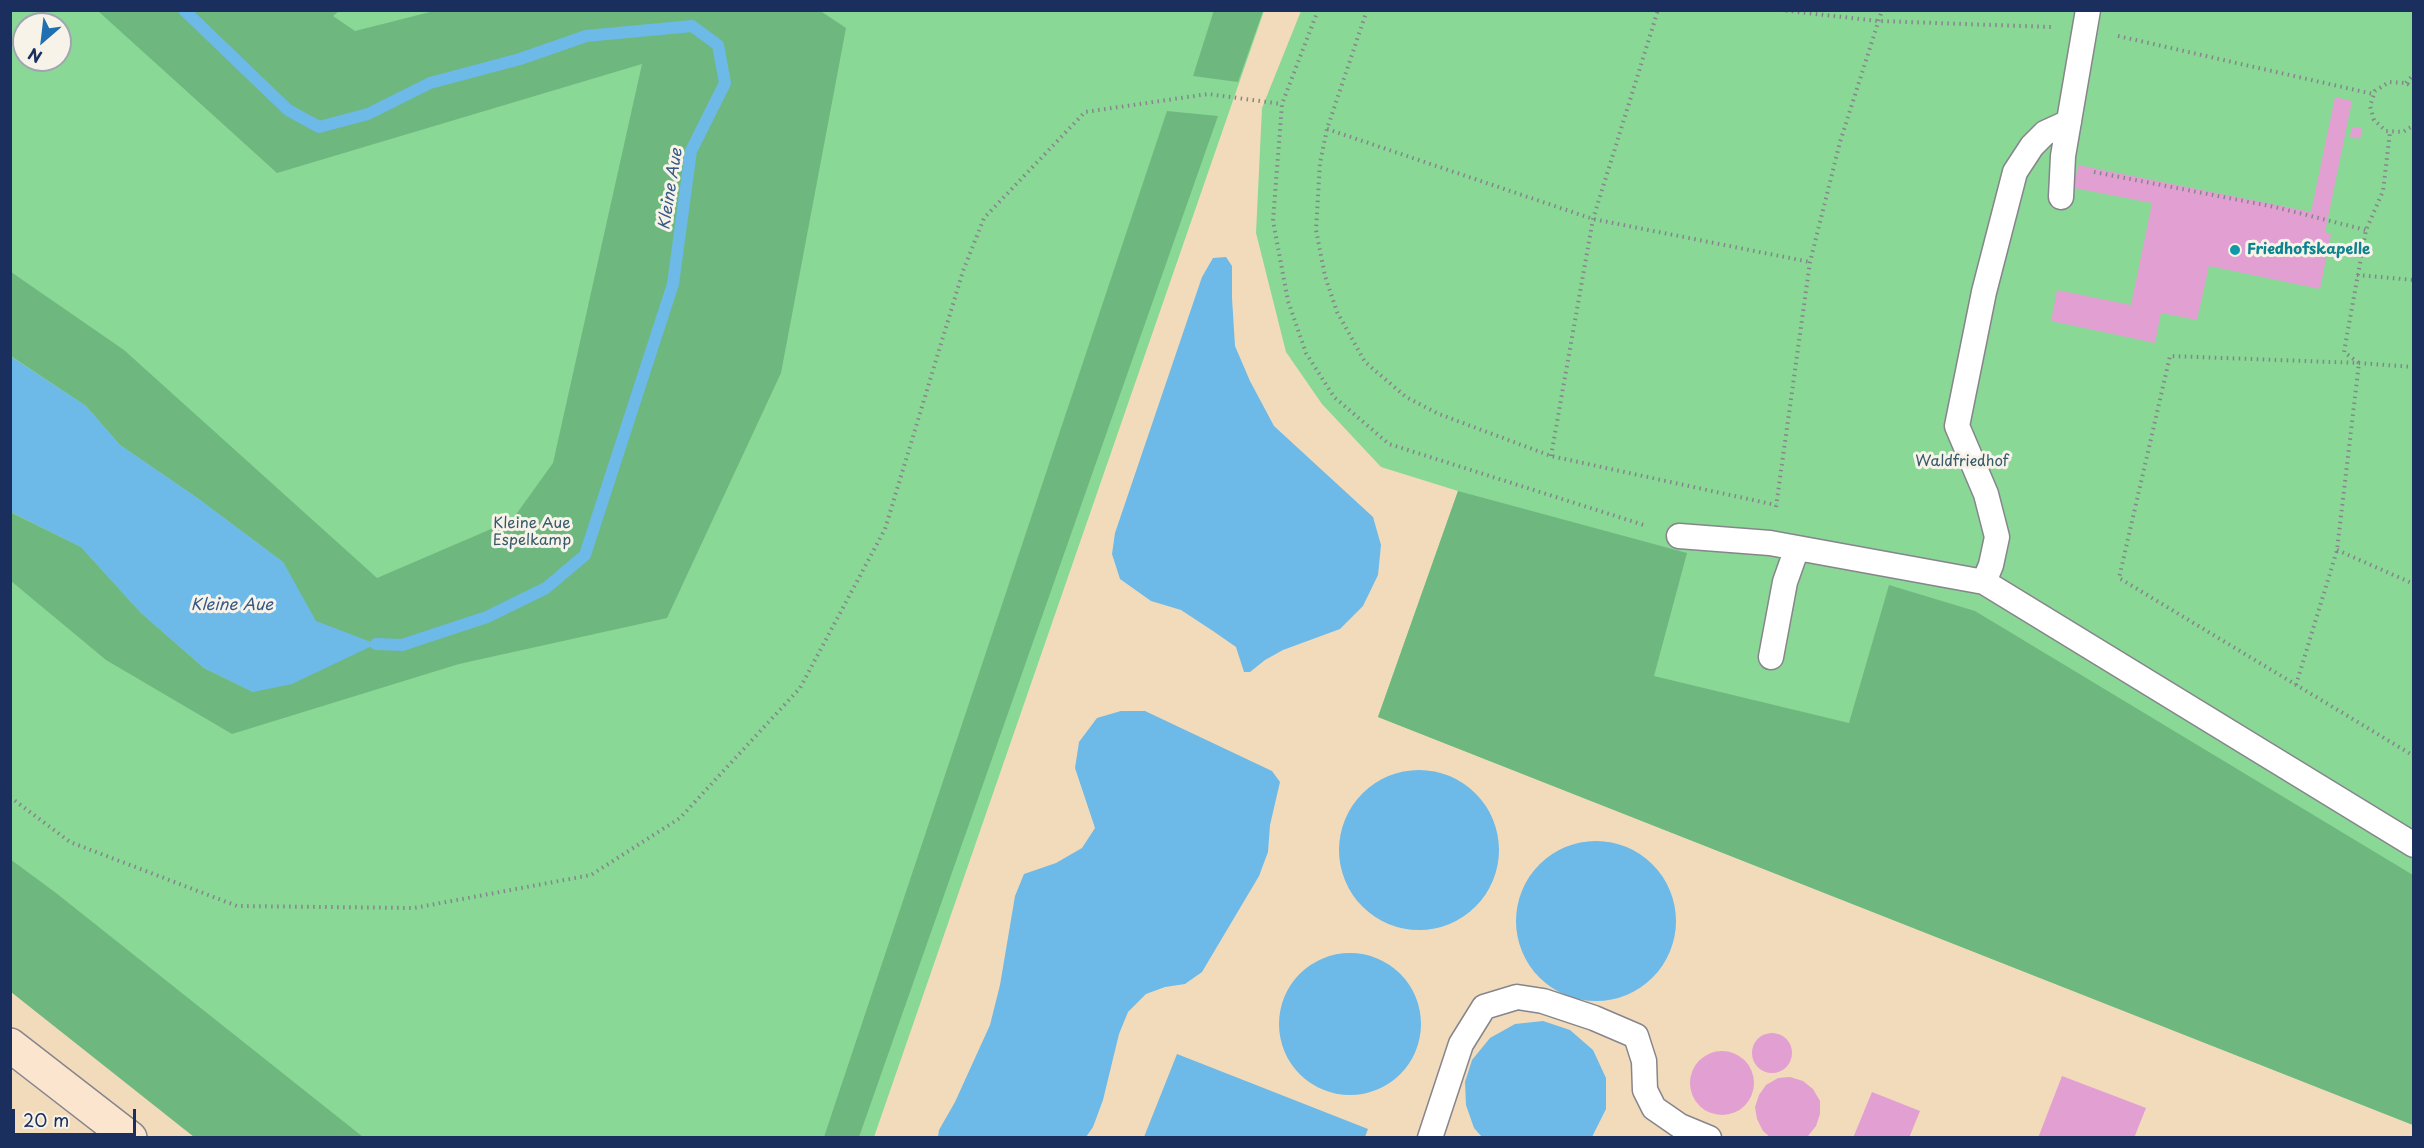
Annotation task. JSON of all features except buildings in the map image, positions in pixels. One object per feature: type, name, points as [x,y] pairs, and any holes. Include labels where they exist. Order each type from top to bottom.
[{"type":"main road","points":[[10,1045],[130,1137]]},
{"type":"lane","points":[[2061,197],[2062,165],[2087,20]]},
{"type":"lane","points":[[1984,582],[1998,537],[1986,494],[1957,426],[1984,292],[2015,172],[2032,146],[2045,133],[2069,122]]},
{"type":"lane","points":[[1679,536],[1770,543],[1984,582],[2414,845]]},
{"type":"lane","points":[[1771,657],[1785,582],[1797,548]]},
{"type":"lane","points":[[1430,1137],[1461,1044],[1484,1007],[1517,997],[1543,1001],[1636,1036],[1644,1061],[1644,1089],[1654,1108],[1680,1126],[1709,1137]]},
{"type":"path","points":[[1318,10],[1282,104],[1273,220],[1288,301],[1306,353],[1334,397],[1389,444],[1679,536]]},
{"type":"path","points":[[1367,10],[1327,129],[1320,163],[1317,230],[1325,276],[1337,312],[1365,363],[1406,397],[1551,456],[1776,505]]},
{"type":"path","points":[[1551,456],[1593,219],[1658,10]]},
{"type":"path","points":[[1780,10],[1878,21],[2087,20],[2373,94]]},
{"type":"path","points":[[1770,543],[1810,262],[1840,142],[1882,10]]},
{"type":"path","points":[[2406,83],[2414,74]]},
{"type":"path","points":[[2414,88],[2406,83],[2389,82],[2381,85],[2373,94],[2370,106],[2371,114],[2379,126],[2390,132],[2403,132],[2414,125]]},
{"type":"path","points":[[10,797],[70,842],[237,906],[414,908],[591,875],[680,818],[800,688],[885,529],[963,271],[984,218],[1084,112],[1208,94],[1282,104]]},
{"type":"path","points":[[1327,129],[1593,219],[1810,262]]},
{"type":"path","points":[[2359,363],[2344,352],[2366,230],[2383,191],[2390,132]]},
{"type":"path","points":[[2062,165],[2275,207],[2366,230]]},
{"type":"path","points":[[2357,275],[2414,280]]},
{"type":"path","points":[[2414,367],[2170,356],[2119,578],[2414,756]]},
{"type":"path","points":[[2296,685],[2337,550],[2359,363]]},
{"type":"path","points":[[2337,550],[2414,585]]},
{"type":"green space","points":[[819,10],[846,28],[781,373],[667,618],[459,664],[232,734],[106,660],[11,581],[10,512],[81,547],[141,613],[204,668],[253,692],[375,644],[315,621],[283,562],[196,497],[120,445],[86,406],[11,356],[11,272],[124,350],[377,578],[512,520],[553,463],[642,64],[277,173],[98,11],[339,11],[333,16],[355,31],[434,11]]},
{"type":"green space","points":[[1214,10],[1263,11],[1238,82],[1193,76]]},
{"type":"green space","name":"Kleine Aue Espelkamp","points":[[10,11],[1264,11],[874,1137],[279,1137],[11,922]]},
{"type":"green space","name":"Waldfriedhof","points":[[1301,11],[2413,11],[2413,1125],[1378,717],[1458,491],[1381,467],[1322,404],[1286,352],[1256,233],[1262,108]]},
{"type":"green space","points":[[1167,111],[1218,116],[859,1137],[824,1137]]},
{"type":"green space","points":[[1458,491],[1687,553],[1654,676],[1849,723],[1889,585],[1975,611],[2413,875],[2413,1125],[1378,717]]},
{"type":"green space","points":[[10,859],[363,1137],[194,1137],[11,992]]},
{"type":"water","points":[[1226,257],[1232,266],[1235,346],[1250,381],[1274,426],[1373,517],[1381,545],[1378,575],[1363,606],[1340,629],[1283,650],[1250,672],[1244,672],[1236,647],[1181,610],[1151,601],[1120,579],[1112,554],[1115,533],[1202,277],[1213,258]]},
{"type":"water","name":"Kleine Aue","points":[[10,356],[86,406],[120,445],[196,497],[283,562],[316,621],[376,644],[292,684],[253,692],[204,668],[141,613],[81,547],[11,512]]},
{"type":"water","points":[[1121,711],[1145,711],[1272,771],[1280,782],[1270,825],[1268,852],[1259,876],[1202,972],[1185,984],[1165,987],[1146,994],[1128,1012],[1119,1034],[1103,1100],[1093,1127],[1086,1137],[938,1137],[939,1130],[955,1102],[990,1025],[1000,985],[1015,896],[1024,874],[1056,863],[1082,848],[1095,828],[1075,768],[1079,742],[1097,718]]},
{"type":"water","points":[[1419,770],[1449,776],[1475,794],[1493,820],[1499,850],[1493,880],[1475,906],[1449,924],[1419,930],[1389,924],[1363,906],[1345,880],[1339,850],[1345,820],[1363,794],[1389,776]]},
{"type":"water","points":[[1596,841],[1626,848],[1640,855],[1652,865],[1662,877],[1669,891],[1676,921],[1669,951],[1662,965],[1652,977],[1640,987],[1626,994],[1596,1001],[1566,994],[1552,987],[1540,977],[1530,965],[1523,951],[1516,921],[1523,891],[1530,877],[1540,865],[1552,855],[1566,848]]},
{"type":"water","points":[[1350,953],[1377,959],[1400,974],[1415,997],[1421,1024],[1415,1051],[1400,1074],[1377,1089],[1350,1095],[1323,1089],[1300,1074],[1285,1051],[1279,1024],[1285,997],[1300,974],[1323,959]]},
{"type":"water","points":[[1543,1021],[1570,1030],[1593,1050],[1606,1078],[1606,1109],[1592,1137],[1482,1137],[1474,1128],[1466,1105],[1465,1082],[1472,1060],[1490,1038],[1515,1024]]},
{"type":"water","points":[[1177,1054],[1368,1129],[1365,1137],[1144,1137]]},
{"type":"waterway","name":"Kleine Aue","points":[[184,10],[288,110],[319,127],[368,114],[430,83],[520,59],[586,36],[692,26],[718,45],[725,83],[691,151],[673,284],[585,555],[546,588],[487,617],[402,645],[376,644]]},
{"type":"place","name":"Friedhofskapelle","points":[[2235,250]]}]
